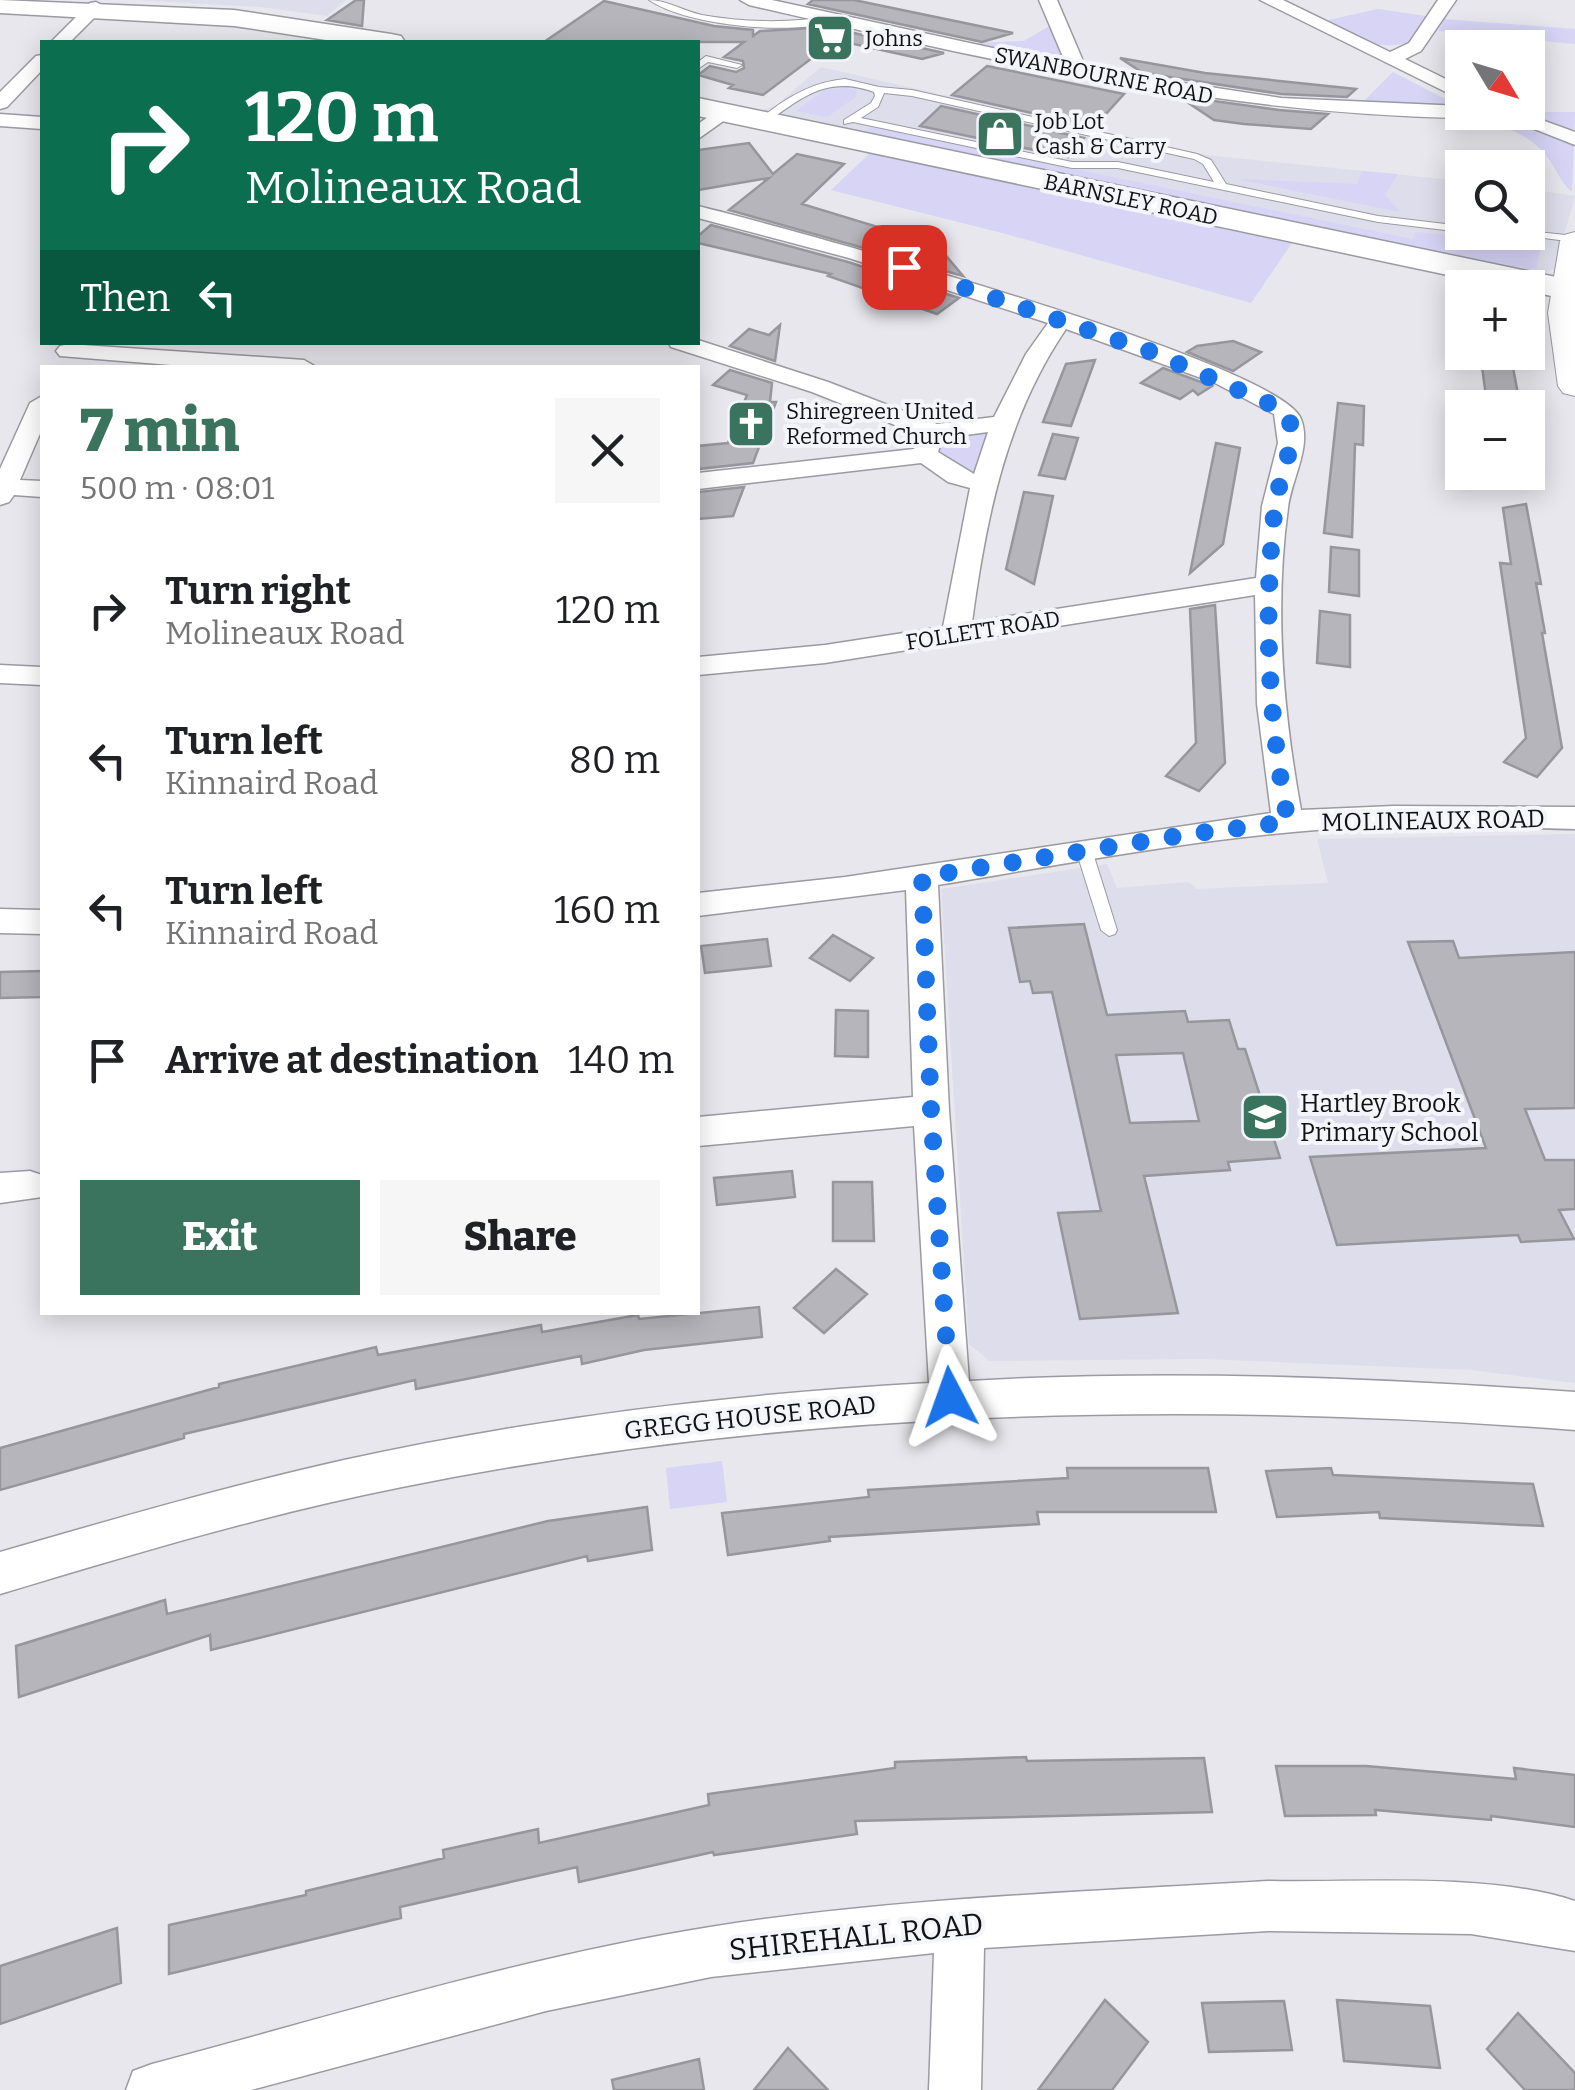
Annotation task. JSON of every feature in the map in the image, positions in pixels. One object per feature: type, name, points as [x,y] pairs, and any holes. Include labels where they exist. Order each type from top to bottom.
[{"type":"main road","points":[[36,0],[93,10]]},
{"type":"main road","points":[[0,5],[234,18],[378,40]]},
{"type":"main road","name":"BARNSLEY ROAD","points":[[706,118],[838,127],[1570,290]]},
{"type":"street","name":"SWANBOURNE ROAD","points":[[750,0],[1078,72],[1273,105],[1445,111]]},
{"type":"street","points":[[1048,0],[1078,72]]},
{"type":"street","points":[[1270,0],[1445,86]]},
{"type":"street","points":[[1391,60],[1415,47],[1448,0]]},
{"type":"street","points":[[62,40],[93,10]]},
{"type":"street","points":[[0,103],[40,62]]},
{"type":"street","points":[[0,120],[40,123]]},
{"type":"street","points":[[1545,128],[1575,139]]},
{"type":"street","points":[[700,213],[869,256],[1062,319],[1222,380],[1272,402],[1291,418],[1266,585],[1274,740],[1288,822]]},
{"type":"street","points":[[1575,240],[1564,313],[1575,386]]},
{"type":"street","points":[[956,634],[982,483],[1002,423],[1026,371],[1062,319]]},
{"type":"street","points":[[689,345],[838,393],[930,444],[957,478],[982,483]]},
{"type":"street","points":[[66,354],[267,365]]},
{"type":"street","points":[[40,406],[2,492],[40,489]]},
{"type":"street","points":[[700,481],[930,444],[1002,423]]},
{"type":"street","name":"FOLLETT ROAD","points":[[700,666],[825,654],[1266,585]]},
{"type":"street","points":[[0,674],[40,676]]},
{"type":"street","name":"MOLINEAUX ROAD","points":[[700,904],[922,877],[1288,822],[1575,818]]},
{"type":"street","points":[[922,877],[931,1110],[950,1397]]},
{"type":"street","points":[[0,921],[40,922]]},
{"type":"street","points":[[700,1132],[931,1110]]},
{"type":"street","name":"GREGG HOUSE ROAD","points":[[0,1573],[263,1502],[454,1458],[636,1428],[950,1397],[1127,1390],[1314,1394],[1575,1411]]},
{"type":"street","name":"SHIREHALL ROAD","points":[[152,2090],[565,1982],[711,1952],[960,1925],[1268,1906],[1471,1909],[1575,1926]]},
{"type":"street","points":[[955,2090],[960,1925]]},
{"type":"lane","points":[[653,0],[670,9],[728,21],[836,19]]},
{"type":"lane","points":[[700,64],[706,59],[737,65]]},
{"type":"lane","points":[[763,122],[812,85],[843,80],[1196,157],[1207,162],[1222,186]]},
{"type":"lane","points":[[838,127],[875,105],[880,96],[878,90]]},
{"type":"lane","points":[[838,127],[1072,166],[1118,164],[1378,220],[1445,227]]},
{"type":"lane","points":[[1545,237],[1575,240]]},
{"type":"lane","points":[[1084,850],[1109,930]]},
{"type":"shaded area","points":[[134,0],[346,0],[327,16],[260,7]]},
{"type":"shaded area","points":[[1378,9],[1426,16],[1408,43],[1395,45],[1360,41],[1315,23]]},
{"type":"shaded area","points":[[1444,19],[1575,29],[1575,44],[1545,41],[1545,30],[1438,31]]},
{"type":"shaded area","points":[[1051,25],[1066,53],[1056,60],[968,43],[1024,41]]},
{"type":"shaded area","points":[[821,67],[1206,155],[1445,179],[1445,250],[1545,250],[1545,192],[1575,196],[1555,268],[1545,273],[1545,270],[1511,270],[755,111],[774,107]]},
{"type":"shaded area","points":[[1393,72],[1445,98],[1445,112],[1359,106]]},
{"type":"shaded area","points":[[825,90],[856,90],[857,96],[827,117],[795,111]]},
{"type":"shaded area","points":[[1545,112],[1575,112],[1572,192],[1545,150],[1512,130],[1545,130]]},
{"type":"shaded area","points":[[871,127],[1412,239],[1416,232],[1445,235],[1445,250],[1541,250],[1536,268],[1517,265],[1516,269],[862,133]]},
{"type":"shaded area","points":[[870,153],[1294,240],[1251,303],[831,190]]},
{"type":"shaded area","points":[[1362,171],[1398,174],[1385,195],[1400,212],[1236,179],[1357,184]]},
{"type":"shaded area","points":[[992,429],[976,478],[936,460],[934,446],[945,435]]},
{"type":"shaded area","name":"Hartley Brook Primary School","points":[[1575,834],[1575,1383],[1471,1370],[1204,1359],[990,1361],[969,1344],[941,889],[1107,864],[1117,888],[1189,882],[1196,889],[1328,883],[1317,839]]},
{"type":"shaded area","points":[[722,1461],[727,1502],[670,1509],[666,1468]]},
{"type":"building","points":[[356,0],[364,0],[362,26],[327,20]]},
{"type":"building","points":[[813,0],[854,0],[1013,33],[982,42],[808,4]]},
{"type":"building","points":[[604,1],[714,26],[753,30],[753,36],[760,31],[827,27],[944,53],[922,59],[836,40],[763,95],[729,88],[733,85],[700,76],[710,66],[736,72],[744,68],[743,61],[724,57],[744,42],[547,40]]},
{"type":"building","points":[[1120,58],[1205,73],[1356,89],[1347,97],[1281,94],[1143,73]]},
{"type":"building","points":[[987,66],[1124,94],[1094,127],[952,95]]},
{"type":"building","points":[[1178,96],[1328,114],[1311,129],[1244,124],[1214,120]]},
{"type":"building","name":"Job Lot Cash & Carry","points":[[941,106],[1084,138],[1068,157],[920,126]]},
{"type":"building","points":[[749,143],[773,174],[797,154],[844,164],[802,204],[937,245],[963,276],[729,210],[769,178],[700,190],[700,150]]},
{"type":"building","points":[[711,225],[848,262],[959,298],[937,314],[828,276],[831,274],[700,243],[700,234]]},
{"type":"building","points":[[780,325],[775,361],[730,346],[749,329],[769,335]]},
{"type":"building","points":[[1233,341],[1261,352],[1233,371],[1187,352],[1197,346]]},
{"type":"building","points":[[1095,360],[1071,426],[1043,422],[1066,364]]},
{"type":"building","points":[[1163,368],[1212,386],[1198,395],[1193,390],[1180,399],[1141,383]]},
{"type":"building","points":[[730,370],[772,383],[770,402],[776,402],[753,463],[700,469],[700,446],[728,443],[747,395],[713,385]]},
{"type":"building","points":[[1482,370],[1513,370],[1517,390],[1485,390]]},
{"type":"building","points":[[1338,403],[1364,406],[1363,445],[1355,444],[1352,537],[1324,533]]},
{"type":"building","points":[[1053,434],[1078,438],[1065,479],[1039,475]]},
{"type":"building","points":[[1216,443],[1240,448],[1223,544],[1190,573]]},
{"type":"building","points":[[744,487],[733,516],[700,519],[700,492]]},
{"type":"building","points":[[1024,492],[1053,496],[1034,584],[1006,569]]},
{"type":"building","points":[[1526,504],[1541,584],[1536,583],[1542,633],[1562,748],[1537,777],[1504,762],[1526,738],[1500,563],[1511,564],[1503,508]]},
{"type":"building","points":[[1331,547],[1359,550],[1359,596],[1329,592]]},
{"type":"building","points":[[1215,605],[1225,763],[1199,791],[1166,776],[1196,743],[1190,609]]},
{"type":"building","points":[[1320,611],[1350,615],[1350,667],[1317,663]]},
{"type":"building","points":[[1084,924],[1107,1015],[1185,1011],[1188,1022],[1229,1020],[1238,1049],[1245,1049],[1280,1158],[1228,1162],[1230,1170],[1144,1176],[1178,1313],[1080,1319],[1058,1213],[1101,1211],[1052,992],[1033,993],[1030,981],[1020,982],[1009,928]],"holes":[[[1183,1053],[1199,1121],[1130,1123],[1116,1055]]]},
{"type":"building","points":[[833,935],[873,958],[850,981],[810,958]]},
{"type":"building","points":[[767,939],[771,966],[705,973],[701,946]]},
{"type":"building","points":[[1453,941],[1459,958],[1575,952],[1575,1108],[1525,1109],[1545,1160],[1575,1160],[1575,1209],[1559,1210],[1574,1239],[1521,1242],[1518,1235],[1337,1245],[1310,1157],[1486,1148],[1408,942]]},
{"type":"building","points":[[40,971],[40,997],[0,998],[0,972]]},
{"type":"building","points":[[836,1010],[868,1011],[868,1057],[835,1056]]},
{"type":"building","points":[[792,1171],[795,1197],[717,1205],[714,1178]]},
{"type":"building","points":[[833,1182],[872,1182],[874,1241],[833,1241]]},
{"type":"building","points":[[836,1269],[867,1294],[824,1333],[794,1308]]},
{"type":"building","points":[[759,1307],[762,1337],[644,1350],[582,1364],[581,1356],[416,1389],[415,1380],[184,1434],[184,1438],[0,1490],[0,1448],[219,1384],[376,1347],[378,1355],[541,1325],[542,1332],[638,1315],[639,1319]]},
{"type":"building","points":[[1067,1468],[1208,1468],[1216,1512],[1037,1512],[1039,1524],[829,1537],[830,1541],[728,1555],[722,1513],[869,1497],[868,1490],[1068,1478]]},
{"type":"building","points":[[1331,1468],[1333,1475],[1533,1484],[1543,1526],[1380,1518],[1379,1512],[1277,1517],[1266,1471]]},
{"type":"building","points":[[647,1507],[652,1550],[588,1561],[587,1556],[211,1650],[210,1635],[19,1697],[16,1646],[165,1600],[167,1614],[548,1521]]},
{"type":"building","points":[[1026,1757],[1027,1761],[1204,1758],[1212,1812],[855,1821],[857,1834],[714,1855],[713,1852],[579,1882],[577,1867],[400,1907],[401,1918],[169,1974],[169,1925],[306,1895],[306,1891],[444,1858],[443,1850],[538,1829],[539,1843],[709,1805],[708,1794],[895,1768],[895,1762]]},
{"type":"building","points":[[1276,1766],[1366,1766],[1516,1779],[1514,1768],[1575,1775],[1575,1827],[1491,1816],[1491,1820],[1375,1810],[1376,1815],[1285,1816]]},
{"type":"building","points":[[117,1928],[121,1983],[0,2024],[0,1966]]},
{"type":"building","points":[[1105,2000],[1148,2042],[1112,2090],[1038,2090]]},
{"type":"building","points":[[1337,2000],[1430,2006],[1440,2068],[1344,2061]]},
{"type":"building","points":[[1284,2001],[1292,2050],[1209,2052],[1202,2003]]},
{"type":"building","points":[[1518,2013],[1575,2073],[1575,2090],[1525,2090],[1487,2049]]},
{"type":"building","points":[[788,2048],[805,2066],[828,2090],[754,2090]]},
{"type":"building","points":[[699,2059],[704,2090],[614,2090],[612,2080]]},
{"type":"place","name":"Johns","points":[[830,38]]},
{"type":"place","name":"Job Lot Cash & Carry","points":[[1000,134]]},
{"type":"place","name":"Shiregreen United Reformed Church","points":[[751,424]]},
{"type":"place","name":"Hartley Brook Primary School","points":[[1265,1117]]},
{"type":"route","points":[[904,267],[1062,319],[1222,380],[1284,410],[1291,418],[1292,428],[1276,500],[1266,585],[1276,758],[1288,822],[922,877],[931,1110],[950,1397]]}]
